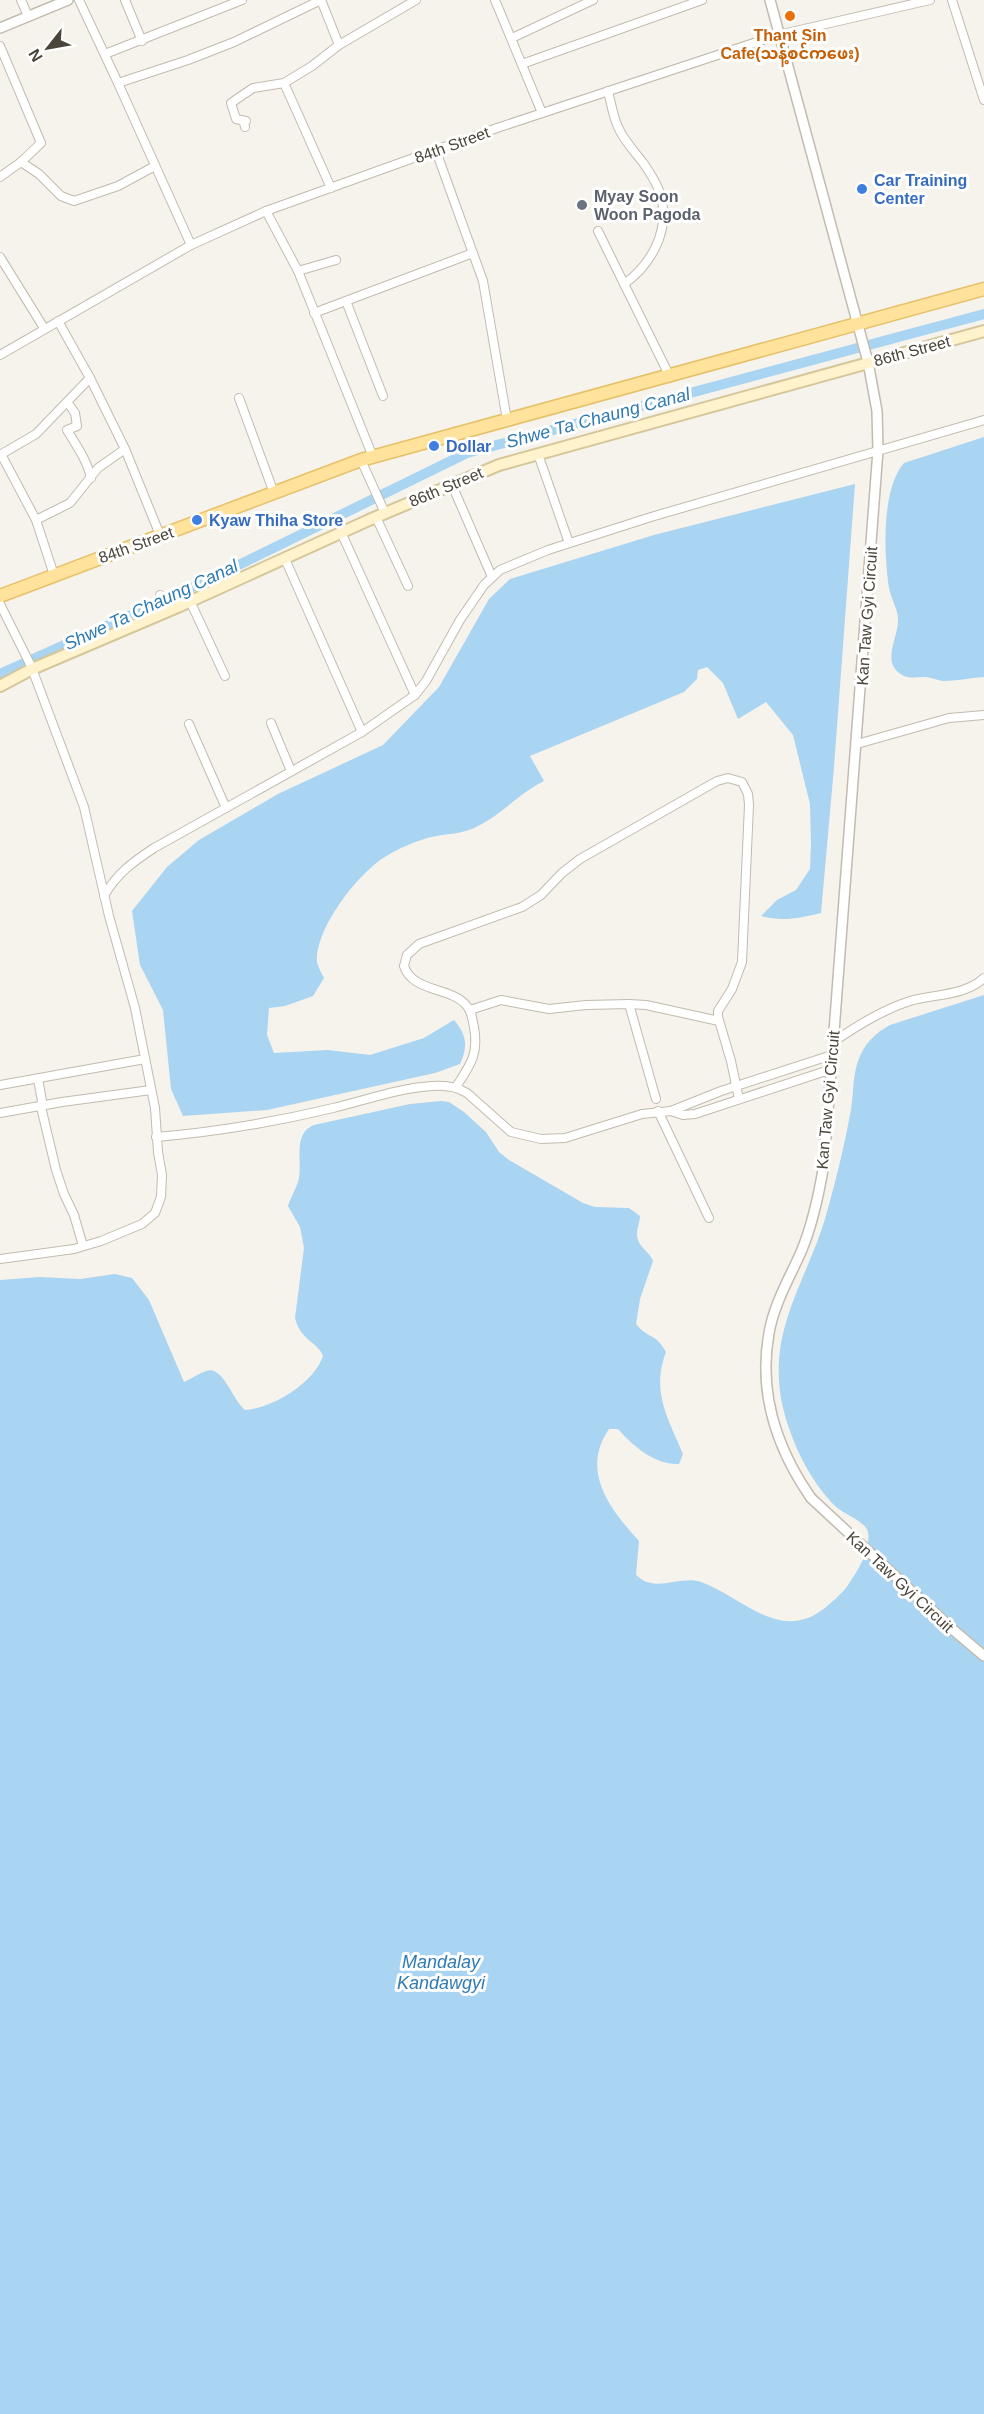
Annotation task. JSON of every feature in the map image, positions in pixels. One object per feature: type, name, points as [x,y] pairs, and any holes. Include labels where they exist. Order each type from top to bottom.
[{"type":"main road","name":"84th Street","points":[[0,596],[367,459],[860,326],[984,289]]},
{"type":"main road","name":"86th Street","points":[[0,686],[32,667],[167,608],[190,602],[285,559],[380,511],[499,465],[984,331]]},
{"type":"street","points":[[21,0],[28,16]]},
{"type":"street","points":[[0,27],[69,0]]},
{"type":"street","points":[[79,0],[191,245]]},
{"type":"street","points":[[125,0],[142,41]]},
{"type":"street","points":[[105,54],[242,0]]},
{"type":"street","points":[[118,83],[234,42],[321,0],[339,45]]},
{"type":"street","points":[[244,127],[246,121],[236,119],[231,102],[253,88],[284,83],[339,45],[416,0]]},
{"type":"street","points":[[495,0],[542,113]]},
{"type":"street","points":[[512,38],[593,0]]},
{"type":"street","points":[[522,64],[702,0]]},
{"type":"street","name":"Kan Taw Gyi Circuit","points":[[770,0],[860,326],[877,411],[878,450],[824,1164],[818,1199],[801,1252],[786,1281],[769,1333],[766,1375],[771,1417],[790,1464],[811,1498],[984,1656]]},
{"type":"street","name":"84th Street","points":[[0,355],[191,245],[266,211],[542,113],[778,35],[930,0]]},
{"type":"street","points":[[952,0],[984,100]]},
{"type":"street","points":[[0,46],[41,143],[21,162],[0,177]]},
{"type":"street","points":[[284,83],[331,188]]},
{"type":"street","points":[[608,91],[618,127],[626,143],[645,165],[661,196],[663,217],[658,243],[639,274],[624,284]]},
{"type":"street","points":[[436,151],[483,281],[507,420]]},
{"type":"street","points":[[21,162],[39,174],[61,196],[74,201],[118,186],[155,166]]},
{"type":"street","points":[[266,211],[298,271],[314,313],[367,459],[380,511],[408,586]]},
{"type":"street","points":[[598,231],[670,376]]},
{"type":"street","points":[[314,313],[473,253]]},
{"type":"street","points":[[0,257],[44,328]]},
{"type":"street","points":[[298,271],[336,260]]},
{"type":"street","points":[[346,301],[382,396]]},
{"type":"street","points":[[58,321],[90,378],[125,449],[160,535]]},
{"type":"street","points":[[54,575],[36,520],[1,454],[36,434],[90,378]]},
{"type":"street","points":[[239,398],[274,493]]},
{"type":"street","points":[[68,403],[75,413],[77,426],[67,430],[87,460],[91,478]]},
{"type":"street","points":[[105,896],[116,877],[125,868],[154,848],[362,732],[415,695],[426,681],[460,620],[484,585],[500,570],[569,543],[651,517],[984,420]]},
{"type":"street","points":[[36,520],[70,503],[98,468],[125,449]]},
{"type":"street","points":[[538,454],[569,543]]},
{"type":"street","points":[[452,484],[492,577]]},
{"type":"street","points":[[341,532],[415,695]]},
{"type":"street","points":[[285,559],[362,732]]},
{"type":"street","points":[[160,596],[167,608]]},
{"type":"street","points":[[190,602],[225,676]]},
{"type":"street","points":[[0,604],[32,667],[84,807],[130,987],[152,1090],[162,1174],[161,1197],[155,1213],[142,1224],[83,1246],[0,1259]]},
{"type":"street","points":[[857,744],[949,718],[984,716]]},
{"type":"street","points":[[271,723],[291,771]]},
{"type":"street","points":[[189,724],[226,808]]},
{"type":"street","points":[[456,1087],[475,1054],[476,1043],[470,1010],[463,1002],[424,985],[410,976],[404,966],[411,949],[436,937],[522,907],[541,895],[562,873],[580,859],[717,781],[728,778],[742,782],[748,794],[749,805],[742,962],[732,989],[718,1011],[739,1099]]},
{"type":"street","points":[[833,1042],[868,1019],[910,1001],[962,991],[984,978]]},
{"type":"street","points":[[470,1010],[501,1000],[549,1010],[586,1005],[628,1004],[646,1005],[719,1021]]},
{"type":"street","points":[[628,1004],[656,1099]]},
{"type":"street","points":[[156,1137],[208,1132],[428,1086],[456,1087],[478,1101],[511,1132],[529,1138],[565,1138],[658,1111],[671,1110],[832,1055]]},
{"type":"street","points":[[0,1085],[145,1059]]},
{"type":"street","points":[[671,1110],[683,1115],[695,1114],[832,1069]]},
{"type":"street","points":[[38,1079],[41,1107],[56,1170],[74,1215],[83,1246]]},
{"type":"street","points":[[0,1113],[152,1090]]},
{"type":"street","points":[[658,1111],[709,1218]]},
{"type":"water","points":[[984,437],[984,677],[943,681],[902,675],[896,670],[891,656],[898,619],[889,588],[885,541],[891,489],[904,463]]},
{"type":"water","points":[[855,484],[821,913],[784,919],[761,916],[777,900],[796,890],[810,869],[810,804],[793,735],[766,702],[738,719],[723,683],[707,667],[698,670],[697,679],[684,692],[530,756],[544,781],[488,820],[467,831],[427,838],[411,844],[374,865],[340,903],[323,934],[317,962],[324,978],[313,996],[285,1006],[269,1008],[267,1035],[274,1053],[328,1050],[370,1055],[424,1038],[454,1020],[462,1031],[465,1041],[460,1064],[435,1073],[267,1110],[183,1116],[171,1089],[163,1010],[140,965],[132,911],[167,867],[199,840],[278,794],[383,745],[439,687],[489,599],[510,579],[654,535]]},
{"type":"water","name":"Mandalay Kandawgyi","points":[[984,995],[984,2414],[0,2414],[0,1280],[40,1277],[80,1279],[115,1274],[132,1278],[149,1300],[184,1382],[206,1371],[212,1371],[223,1378],[245,1410],[268,1405],[291,1392],[311,1376],[323,1356],[301,1331],[295,1318],[304,1248],[300,1227],[288,1206],[299,1178],[303,1134],[314,1125],[410,1104],[449,1102],[486,1132],[499,1152],[509,1160],[583,1203],[595,1207],[629,1208],[640,1216],[638,1240],[653,1261],[640,1299],[636,1324],[659,1342],[666,1352],[660,1380],[663,1404],[683,1454],[679,1464],[653,1458],[630,1442],[618,1429],[609,1429],[601,1445],[597,1460],[602,1489],[618,1516],[639,1541],[636,1575],[644,1581],[653,1583],[688,1580],[701,1582],[777,1620],[792,1621],[808,1618],[825,1608],[848,1586],[864,1558],[868,1545],[868,1532],[863,1524],[836,1507],[810,1474],[787,1422],[779,1380],[784,1330],[819,1237],[840,1164],[848,1127],[856,1067],[867,1044],[875,1035],[890,1025]]},
{"type":"waterway","name":"Shwe Ta Chaung Canal","points":[[0,674],[204,582],[467,453],[984,314]]},
{"type":"place","name":"Thant Sin Cafe(သန့်စင်ကဖေး)","points":[[790,16]]},
{"type":"place","name":"Car Training Center","points":[[862,189]]},
{"type":"place","name":"Myay Soon Woon Pagoda","points":[[582,205]]},
{"type":"place","name":"Dollar","points":[[434,446]]},
{"type":"place","name":"Kyaw Thiha Store","points":[[197,520]]}]
